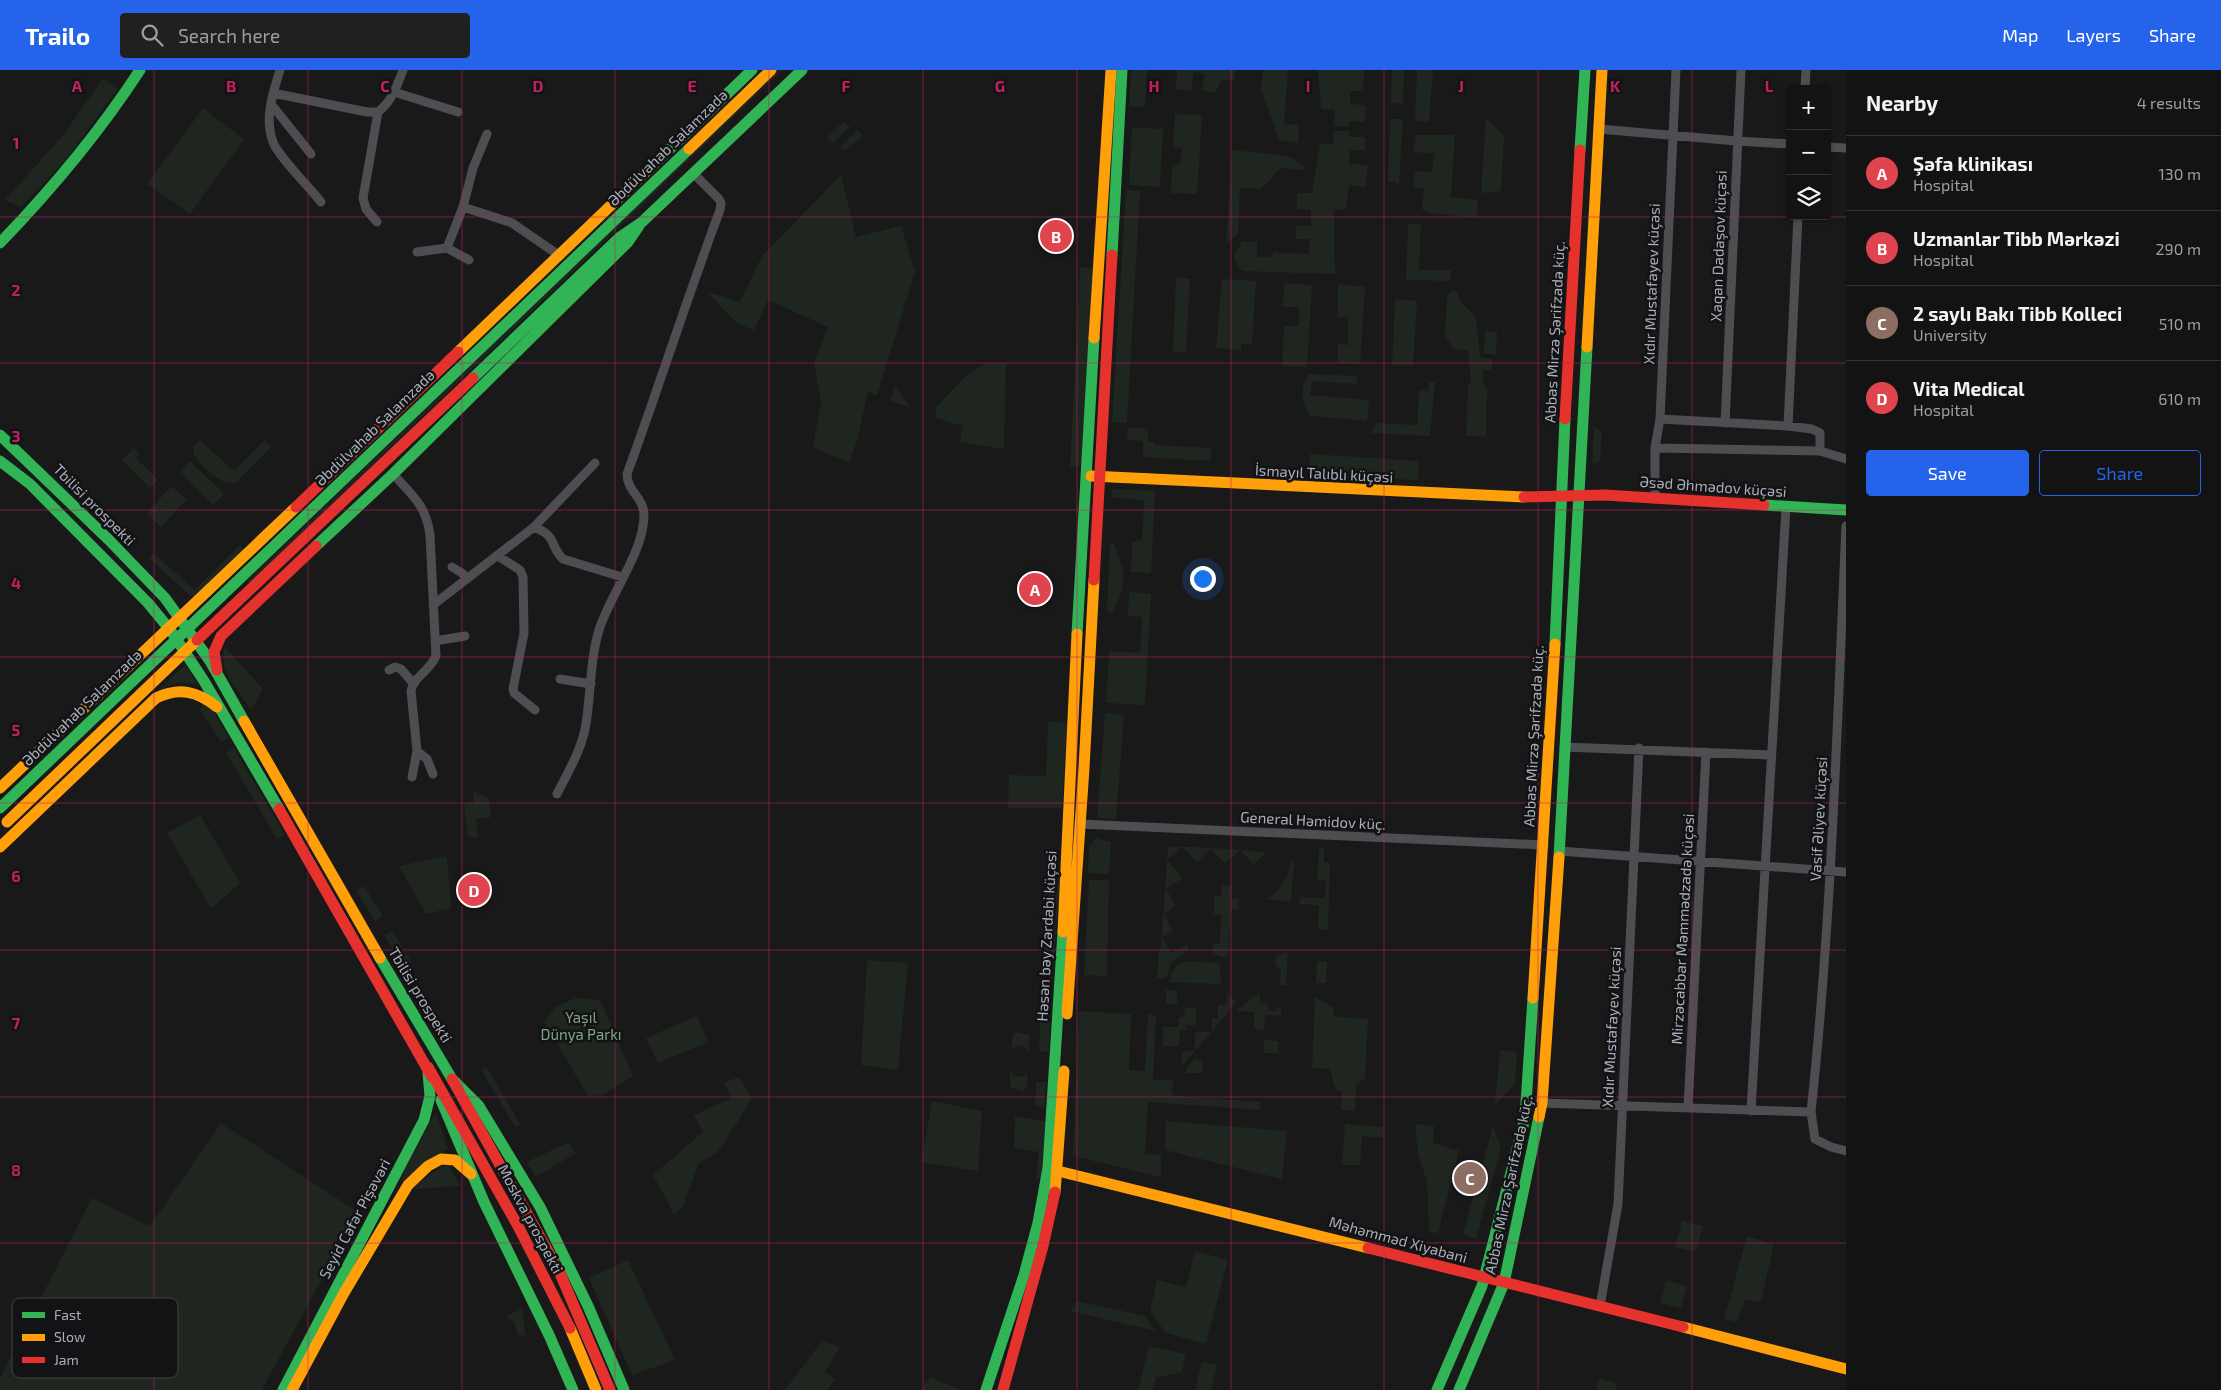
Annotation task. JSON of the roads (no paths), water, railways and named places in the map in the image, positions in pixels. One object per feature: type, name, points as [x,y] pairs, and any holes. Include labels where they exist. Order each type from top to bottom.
[{"type":"main road","points":[[0,243],[54,187],[84,151],[140,70]]},
{"type":"main road","name":"Əbdülvahab Salamzadə","points":[[0,788],[170,629],[752,70]]},
{"type":"main road","name":"Əbdülvahab Salamzadə","points":[[0,808],[771,70]]},
{"type":"main road","name":"Əbdülvahab Salamzadə","points":[[4,825],[620,237],[642,222],[802,70]]},
{"type":"main road","name":"Həsən bəy Zərdabi küçəsi","points":[[986,1390],[1024,1275],[1038,1223],[1048,1168],[1066,882],[1086,476],[1111,70]]},
{"type":"main road","name":"Həsən bəy Zərdabi küçəsi","points":[[1003,1390],[1043,1246],[1058,1171],[1087,706],[1122,70]]},
{"type":"main road","name":"Abbas Mirzə Şərifzadə küç.","points":[[1437,1390],[1480,1294],[1526,1109],[1544,845],[1558,591],[1560,498],[1585,70]]},
{"type":"main road","points":[[1574,280],[1590,281],[1602,70]]},
{"type":"main road","name":"Əbdülvahab Salamzadə","points":[[220,678],[215,665],[216,645],[221,636],[393,474],[628,242],[642,222]]},
{"type":"main road","name":"Abbas Mirzə Şərifzadə küç.","points":[[1459,1390],[1504,1283],[1542,1103],[1559,851],[1590,281]]},
{"type":"main road","name":"Tbilisi prospekti","points":[[0,435],[109,540],[165,598],[181,618],[220,678],[388,973],[452,1078],[479,1106],[540,1207],[588,1306],[624,1390]]},
{"type":"main road","points":[[0,442],[86,523],[109,540]]},
{"type":"main road","name":"Tbilisi prospekti","points":[[0,461],[30,484],[154,610],[170,629],[222,712],[425,1062],[494,1224],[549,1335],[573,1390]]},
{"type":"main road","name":"İsmayıl Talıblı küçəsi","points":[[1086,476],[1418,494],[1578,497]]},
{"type":"main road","name":"Əsəd Əhmədov küçəsi","points":[[1578,497],[1605,495],[1846,510]]},
{"type":"main road","points":[[229,572],[222,588],[228,602],[240,608],[258,601]]},
{"type":"main road","points":[[115,680],[134,674],[146,679],[150,691],[141,712]]},
{"type":"main road","points":[[0,847],[141,712],[164,694],[181,690],[201,694],[222,712]]},
{"type":"main road","points":[[1074,706],[1087,706]]},
{"type":"main road","points":[[1073,722],[1086,721]]},
{"type":"main road","points":[[1545,815],[1560,816]]},
{"type":"main road","name":"Moskva prospekti","points":[[425,1062],[527,1243],[569,1328],[596,1390]]},
{"type":"main road","name":"Seyid Cəfər Pişəvəri","points":[[283,1390],[371,1223],[428,1108],[431,1088],[425,1062]]},
{"type":"main road","name":"Moskva prospekti","points":[[452,1078],[559,1272],[578,1311],[610,1390]]},
{"type":"main road","name":"Seyid Cəfər Pişəvəri","points":[[292,1390],[344,1293],[408,1185],[435,1162],[450,1158],[472,1174]]},
{"type":"main road","name":"Məhəmməd Xiyabani","points":[[1058,1171],[1246,1216],[1846,1369]]},
{"type":"main road","points":[[371,1223],[382,1228]]},
{"type":"street","points":[[280,70],[270,104],[270,130],[273,143],[321,202]]},
{"type":"street","points":[[377,222],[366,208],[363,198],[378,112],[386,105],[394,92],[403,70]]},
{"type":"street","name":"Xıdır Mustafayev küçəsi","points":[[1655,499],[1655,448],[1660,419],[1676,70]]},
{"type":"street","name":"Xaqan Dadaşov küçəsi","points":[[1725,423],[1741,70]]},
{"type":"street","points":[[1805,85],[1806,70]]},
{"type":"street","points":[[394,92],[458,112]]},
{"type":"street","points":[[273,93],[367,112],[378,112]]},
{"type":"street","points":[[270,104],[311,154]]},
{"type":"street","points":[[1598,129],[1786,144]]},
{"type":"street","points":[[447,248],[463,207],[473,168],[487,134]]},
{"type":"street","points":[[1831,146],[1846,148]]},
{"type":"street","points":[[557,794],[579,750],[586,726],[600,627],[622,577],[636,552],[644,517],[642,502],[629,486],[627,474],[720,210],[721,203],[719,199],[693,173]]},
{"type":"street","points":[[463,207],[512,224],[560,256]]},
{"type":"street","points":[[1788,426],[1798,220]]},
{"type":"street","points":[[417,252],[447,248],[469,260]]},
{"type":"street","points":[[1660,419],[1812,429],[1820,433],[1820,451]]},
{"type":"street","points":[[1655,448],[1820,451],[1846,459]]},
{"type":"street","points":[[433,605],[534,527],[595,463]]},
{"type":"street","points":[[393,474],[423,508],[428,519],[436,656],[431,667],[412,683],[411,691],[417,751],[412,777]]},
{"type":"street","points":[[1751,1111],[1786,507]]},
{"type":"street","name":"Vasif Əliyev küçəsi","points":[[1846,526],[1830,870],[1821,1017],[1811,1112],[1815,1139],[1831,1147],[1846,1151]]},
{"type":"street","points":[[534,527],[553,540],[563,559],[622,577]]},
{"type":"street","points":[[498,556],[520,570],[523,577],[524,633],[513,689],[514,693],[535,710]]},
{"type":"street","points":[[452,567],[467,579]]},
{"type":"street","points":[[435,641],[465,636]]},
{"type":"street","points":[[389,670],[395,667],[401,669],[412,683]]},
{"type":"street","points":[[560,679],[591,684]]},
{"type":"street","points":[[1564,747],[1639,748],[1771,755]]},
{"type":"street","name":"Xıdır Mustafayev küçəsi","points":[[1600,1306],[1618,1204],[1639,748]]},
{"type":"street","points":[[417,751],[427,759],[433,774]]},
{"type":"street","name":"Mirzəcabbar Məmmədzadə küçəsi","points":[[1688,1108],[1706,752]]},
{"type":"street","name":"General Həmidov küç.","points":[[1080,824],[1544,845]]},
{"type":"street","points":[[1559,851],[1846,872]]},
{"type":"street","points":[[1542,1103],[1811,1112]]},
{"type":"place","name":"Uzmanlar Tibb Mərkəzi","points":[[1056,236]]},
{"type":"place","name":"Şəfa klinikası","points":[[1035,589]]},
{"type":"place","name":"Vita Medical","points":[[474,890]]},
{"type":"place","name":"2 saylı Bakı Tibb Kolleci","points":[[1470,1178]]},
{"type":"park label","name":"Yaşıl Dünya Parkı","points":[[581,1026]]}]
